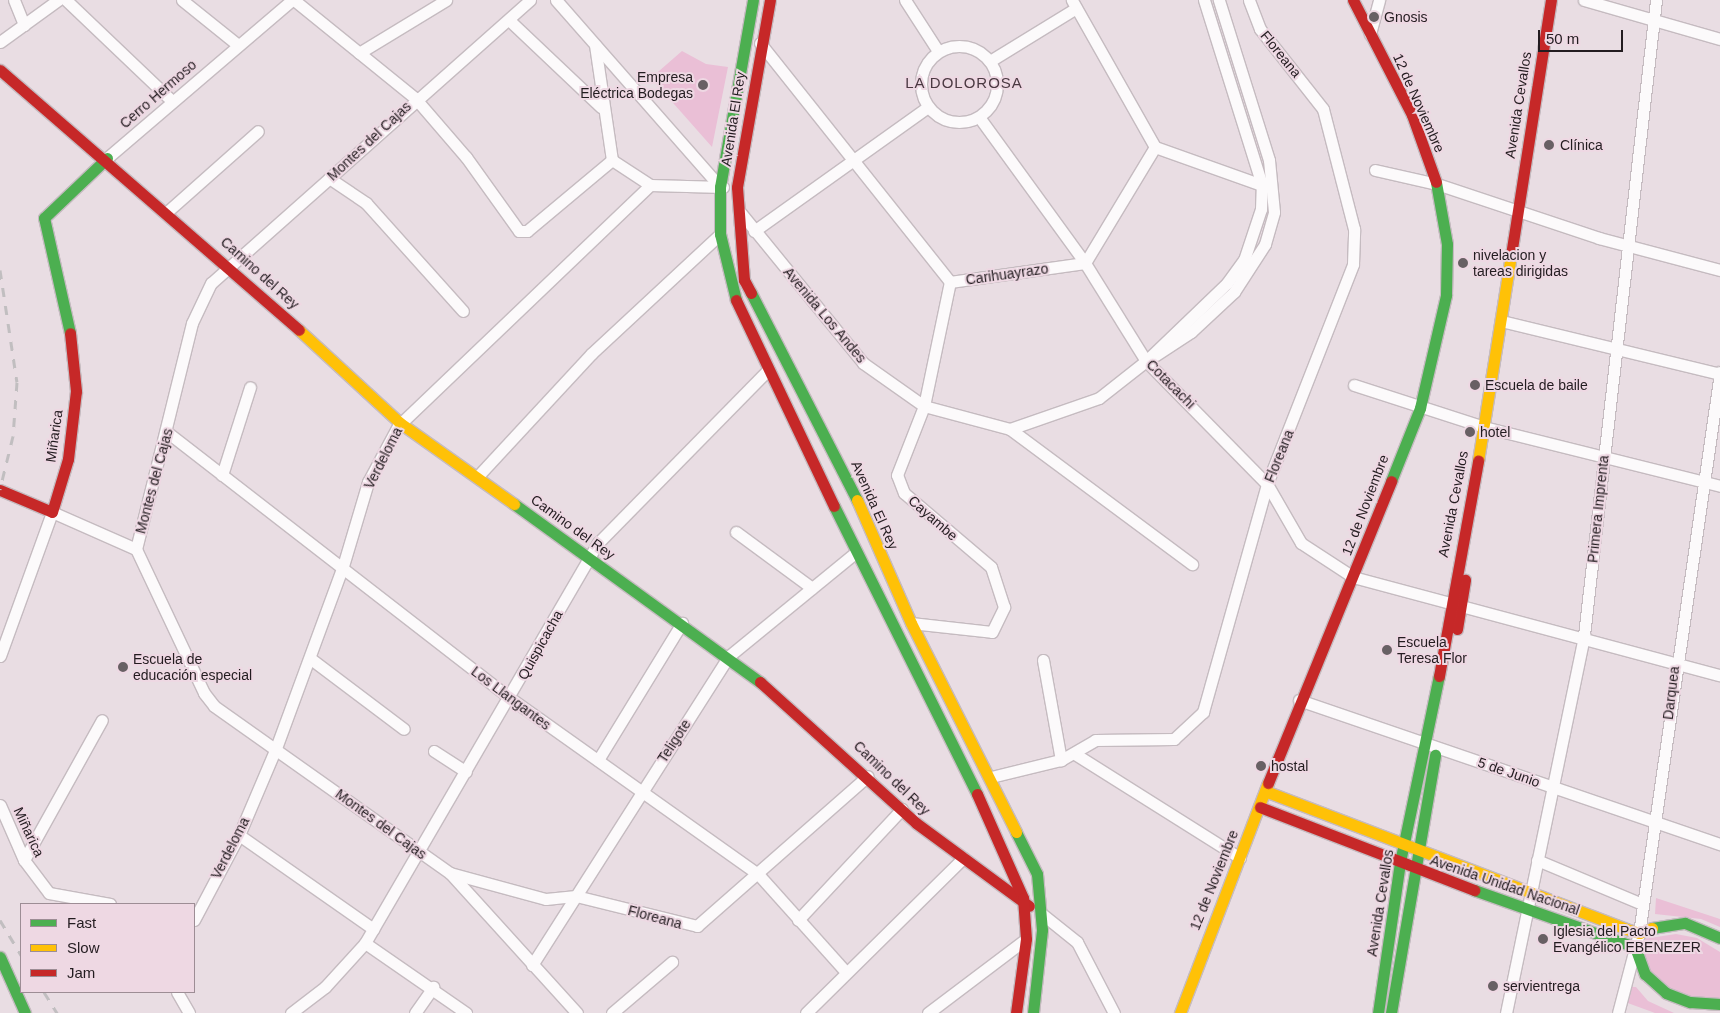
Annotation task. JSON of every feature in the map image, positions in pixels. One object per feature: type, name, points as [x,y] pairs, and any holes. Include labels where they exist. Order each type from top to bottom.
[{"type":"street","points":[[14,0],[24,25]]},
{"type":"street","points":[[0,42],[58,0]]},
{"type":"street","points":[[66,0],[172,101]]},
{"type":"street","points":[[182,0],[238,45]]},
{"type":"street","points":[[293,0],[414,98],[466,157],[519,232],[527,231],[612,160]]},
{"type":"street","name":"Cerro Hermoso","points":[[45,213],[172,101],[293,0]]},
{"type":"street","points":[[359,53],[446,0]]},
{"type":"street","name":"Montes del Cajas","points":[[530,0],[510,21],[414,98],[329,178],[211,283],[195,316],[136,549],[204,693],[276,748],[450,873],[577,1013]]},
{"type":"street","name":"Avenida Los Andes","points":[[556,0],[720,187],[863,363],[924,406],[1010,429]]},
{"type":"street","name":"Avenida El Rey","points":[[753,0],[720,187],[720,234],[732,290],[767,371],[1013,867],[1023,902],[1026,939],[1016,1013]]},
{"type":"street","name":"Avenida El Rey","points":[[770,0],[737,187],[736,208],[744,280],[849,482],[911,624],[991,777],[1037,874],[1042,914],[1033,1013]]},
{"type":"street","points":[[905,0],[938,51]]},
{"type":"street","points":[[1010,429],[1099,398],[1146,361],[1227,284],[1244,260],[1261,209],[1262,185],[1204,0]]},
{"type":"street","points":[[1146,361],[1191,332],[1234,292],[1265,244],[1274,212],[1269,160],[1219,0]]},
{"type":"street","name":"Floreana","points":[[991,777],[1061,760],[1075,754],[1095,740],[1174,739],[1199,718],[1238,599],[1267,484],[1317,362],[1353,264],[1356,244],[1323,109],[1260,29],[1249,0]]},
{"type":"street","name":"12 de Noviembre","points":[[1180,1013],[1299,700],[1353,577],[1420,408],[1438,345],[1446,295],[1447,244],[1437,184],[1412,115],[1353,0]]},
{"type":"street","points":[[1370,34],[1379,0]]},
{"type":"street","name":"Avenida Cevallos","points":[[1391,1013],[1418,849],[1432,745],[1504,321],[1550,0]]},
{"type":"street","name":"Avenida Cevallos","points":[[1520,211],[1560,0]]},
{"type":"street","points":[[1584,0],[1720,38]]},
{"type":"street","name":"Primera Imprenta","points":[[1506,1013],[1530,889],[1584,635],[1656,0]]},
{"type":"street","points":[[990,61],[1074,4],[1155,148],[1262,185]]},
{"type":"street","points":[[510,21],[601,106]]},
{"type":"street","name":"Carihuayrazo","points":[[748,28],[856,158],[950,282],[1085,263]]},
{"type":"street","points":[[595,45],[601,106],[612,160],[650,185],[737,187]]},
{"type":"street","points":[[970,47],[990,61],[997,91],[979,117],[961,123],[942,119],[928,107],[921,77],[938,51],[970,47]]},
{"type":"street","name":"Camino del Rey","points":[[0,70],[108,158],[230,266],[400,423],[478,476],[588,558],[729,656],[868,776],[902,809],[1077,942],[1114,1013]]},
{"type":"street","points":[[754,231],[928,107]]},
{"type":"street","name":"Cotacachi","points":[[979,117],[1085,263],[1146,361],[1267,484],[1301,543],[1353,577],[1456,601],[1584,635],[1720,675]]},
{"type":"street","points":[[168,211],[258,132]]},
{"type":"street","points":[[1085,263],[1155,148]]},
{"type":"street","points":[[1375,170],[1437,184],[1629,245],[1720,270]]},
{"type":"street","points":[[329,178],[366,203],[463,311]]},
{"type":"street","name":"Verdeloma","points":[[195,918],[239,835],[276,748],[311,659],[343,566],[368,482],[400,423],[650,185]]},
{"type":"street","name":"Miñarica","points":[[0,656],[52,512],[68,459],[76,391],[66,307],[45,213]]},
{"type":"street","points":[[478,476],[591,354],[720,234]]},
{"type":"street","name":"Cayambe","points":[[911,624],[992,632],[1001,621],[1004,607],[991,567],[904,493],[897,475],[899,463],[924,406],[950,282]]},
{"type":"street","points":[[1504,321],[1616,346],[1720,373]]},
{"type":"street","name":"Quispicacha","points":[[291,1013],[325,988],[365,943],[510,698],[588,558],[622,517],[767,371]]},
{"type":"street","name":"Darquea","points":[[1618,1013],[1639,933],[1640,903],[1652,820],[1675,662],[1705,482],[1720,373]]},
{"type":"street","points":[[1354,385],[1420,408],[1487,428],[1720,486]]},
{"type":"street","points":[[222,475],[250,387]]},
{"type":"street","points":[[1010,429],[1192,564]]},
{"type":"street","name":"Los Llangantes","points":[[167,432],[343,566],[510,698],[758,874],[846,972]]},
{"type":"street","points":[[0,490],[136,549]]},
{"type":"street","points":[[736,532],[812,588]]},
{"type":"street","name":"Teligote","points":[[532,965],[729,656],[856,552]]},
{"type":"street","points":[[598,760],[682,623]]},
{"type":"street","points":[[311,659],[404,729]]},
{"type":"street","points":[[1043,660],[1061,760]]},
{"type":"street","name":"5 de Junio","points":[[1299,700],[1720,844]]},
{"type":"street","points":[[24,860],[102,720]]},
{"type":"street","name":"Avenida Cevallos","points":[[1378,1013],[1400,862],[1432,745]]},
{"type":"street","points":[[434,751],[466,772]]},
{"type":"street","points":[[1075,754],[1240,858]]},
{"type":"street","name":"Floreana","points":[[450,873],[546,899],[576,896],[697,926],[868,776]]},
{"type":"street","name":"Avenida Unidad Nacional","points":[[1265,791],[1530,889],[1639,933]]},
{"type":"street","name":"Miñarica","points":[[0,805],[24,860],[49,893],[104,903]]},
{"type":"street","name":"Avenida Unidad Nacional","points":[[1260,806],[1414,869],[1527,906],[1635,947]]},
{"type":"street","points":[[798,920],[902,809]]},
{"type":"street","points":[[239,835],[373,929]]},
{"type":"street","points":[[806,1013],[964,858]]},
{"type":"street","points":[[1537,860],[1640,903]]},
{"type":"street","points":[[1639,933],[1685,923],[1720,938]]},
{"type":"street","points":[[928,1013],[961,984],[1026,939]]},
{"type":"street","points":[[365,943],[433,987],[466,1013]]},
{"type":"street","points":[[1635,947],[1645,974],[1666,993],[1690,1002],[1720,1004]]},
{"type":"street","points":[[0,957],[25,1013]]},
{"type":"street","points":[[612,1013],[672,962]]},
{"type":"street","points":[[415,1013],[433,987]]},
{"type":"street","points":[[178,993],[189,1013]]},
{"type":"shaded area","points":[[682,51],[706,64],[728,67],[712,147],[651,78]]},
{"type":"shaded area","points":[[1656,898],[1720,919],[1720,927],[1701,919],[1655,914]]},
{"type":"shaded area","points":[[1676,934],[1697,938],[1720,952],[1720,1006],[1686,1003],[1636,961],[1643,939]]},
{"type":"shaded area","points":[[1629,987],[1636,987],[1648,1001],[1674,1013],[1655,1013],[1625,1002]]},
{"type":"railway","points":[[0,270],[17,382],[13,436],[0,489]]},
{"type":"railway","points":[[0,920],[20,953]]},
{"type":"railway","points":[[45,993],[57,1013]]},
{"type":"traffic: fast","points":[[736,300],[720,234],[720,187],[753,0]]},
{"type":"traffic: fast","points":[[70,333],[44,218],[107,158]]},
{"type":"traffic: fast","points":[[1391,481],[1420,408],[1446,295],[1447,244],[1436,182]]},
{"type":"traffic: fast","points":[[751,293],[857,500]]},
{"type":"traffic: fast","points":[[514,504],[760,682]]},
{"type":"traffic: fast","points":[[834,506],[977,794]]},
{"type":"traffic: fast","points":[[1378,1013],[1400,862],[1439,676]]},
{"type":"traffic: fast","points":[[1391,1013],[1435,755]]},
{"type":"traffic: fast","points":[[1016,832],[1037,874],[1042,930],[1033,1013]]},
{"type":"traffic: fast","points":[[1474,890],[1635,947],[1645,974],[1666,993],[1690,1002],[1720,1004]]},
{"type":"traffic: fast","points":[[1652,928],[1685,923],[1720,938]]},
{"type":"traffic: fast","points":[[0,957],[25,1013]]},
{"type":"traffic: slow","points":[[1478,461],[1511,255]]},
{"type":"traffic: slow","points":[[299,330],[400,423],[514,504]]},
{"type":"traffic: slow","points":[[857,500],[911,623],[1016,832]]},
{"type":"traffic: slow","points":[[1180,1013],[1268,783]]},
{"type":"traffic: slow","points":[[1265,791],[1626,929],[1639,933],[1652,928]]},
{"type":"traffic: jam","points":[[751,293],[744,280],[737,187],[770,0]]},
{"type":"traffic: jam","points":[[1353,0],[1412,115],[1436,182]]},
{"type":"traffic: jam","points":[[1511,255],[1551,0]]},
{"type":"traffic: jam","points":[[0,70],[299,330]]},
{"type":"traffic: jam","points":[[736,300],[834,506]]},
{"type":"traffic: jam","points":[[0,490],[52,512],[68,459],[76,391],[70,333]]},
{"type":"traffic: jam","points":[[1439,676],[1478,461]]},
{"type":"traffic: jam","points":[[1268,783],[1391,481]]},
{"type":"traffic: jam","points":[[1457,629],[1465,580]]},
{"type":"traffic: jam","points":[[760,682],[916,823],[1029,906]]},
{"type":"traffic: jam","points":[[977,794],[1023,898],[1026,939],[1016,1013]]},
{"type":"traffic: jam","points":[[1260,807],[1474,890]]},
{"type":"place","name":"Gnosis","points":[[1374,17]]},
{"type":"place","name":"Empresa Eléctrica Bodegas","points":[[703,85]]},
{"type":"place","name":"Clínica","points":[[1549,145]]},
{"type":"place","name":"nivelacion y tareas dirigidas","points":[[1463,263]]},
{"type":"place","name":"Escuela de baile","points":[[1475,385]]},
{"type":"place","name":"hotel","points":[[1470,432]]},
{"type":"place","name":"Escuela Teresa Flor","points":[[1387,650]]},
{"type":"place","name":"Escuela de educación especial","points":[[123,667]]},
{"type":"place","name":"hostal","points":[[1261,766]]},
{"type":"place","name":"Iglesia del Pacto Evangélico EBENEZER","points":[[1543,939]]},
{"type":"place","name":"servientrega","points":[[1493,986]]},
{"type":"district","name":"LA DOLOROSA","points":[[964,83]]}]
